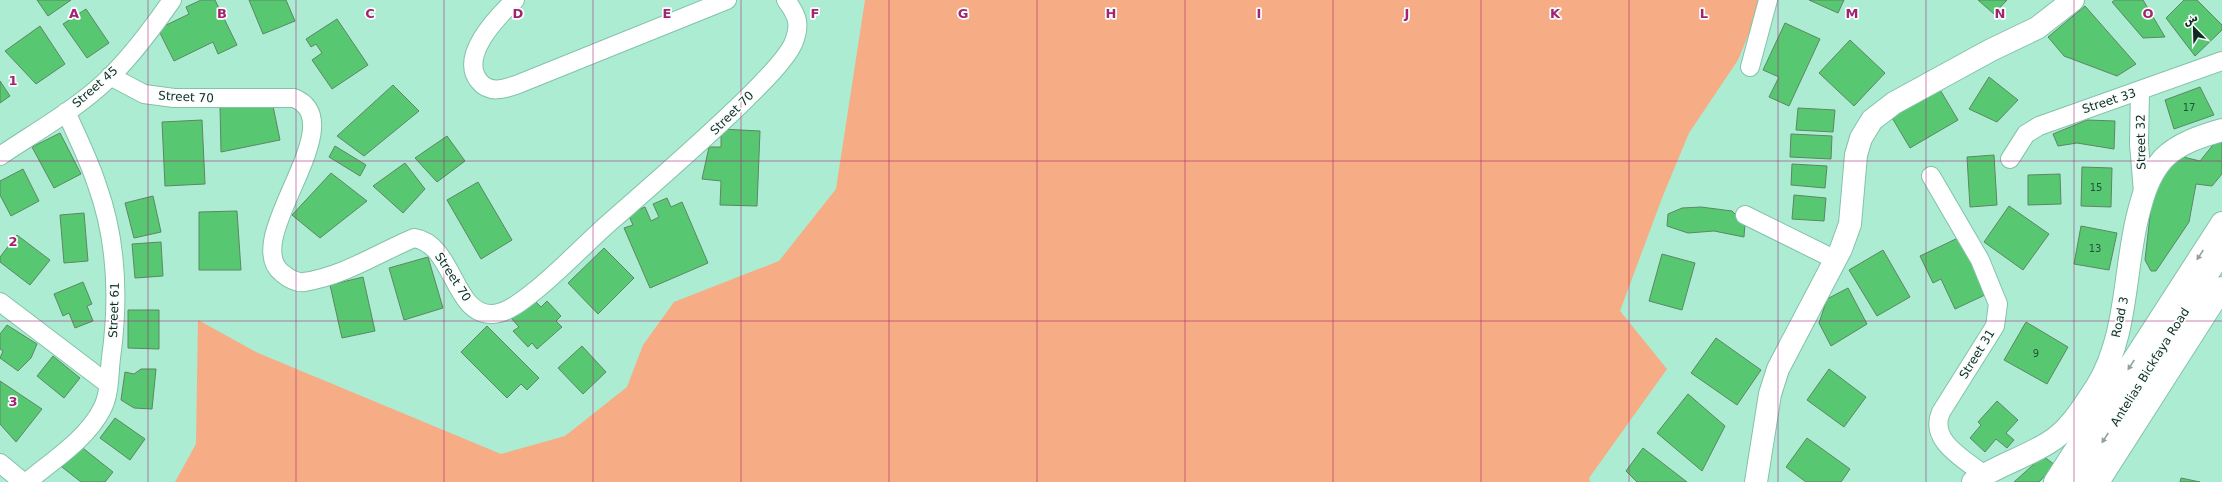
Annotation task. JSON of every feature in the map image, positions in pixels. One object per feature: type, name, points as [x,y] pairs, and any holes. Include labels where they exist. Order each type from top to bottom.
[{"type":"main road","points":[[1761,476],[1767,412],[1778,369],[1836,260],[1850,224],[1856,155],[1861,138],[1872,120],[1894,103],[1991,50],[2037,28],[2073,0]]},
{"type":"main road","name":"Road 3","points":[[1979,478],[2049,443],[2072,421],[2097,385],[2112,350],[2123,307],[2132,240],[2143,192],[2156,169],[2170,153],[2191,140],[2222,130]]},
{"type":"main road","points":[[2055,482],[2222,223]]},
{"type":"main road","name":"Antelias Bickfaya Road","points":[[2076,482],[2222,251]]},
{"type":"main road","points":[[2098,482],[2222,288]]},
{"type":"main road","points":[[2116,482],[2195,352],[2222,295]]},
{"type":"street","name":"Street 45","points":[[0,156],[66,112],[110,76],[155,25],[172,0]]},
{"type":"street","points":[[515,0],[493,23],[482,38],[475,53],[473,63],[475,76],[489,89],[502,89],[516,85],[727,0]]},
{"type":"street","name":"Street 70","points":[[110,76],[144,94],[196,99],[280,97],[294,98],[306,103],[312,114],[312,131],[280,220],[272,249],[275,266],[280,272],[291,280],[303,282],[342,272],[414,238],[422,239],[438,254],[470,305],[484,314],[493,314],[503,312],[558,272],[608,224],[704,140],[772,73],[792,45],[798,28],[798,20],[786,0]]},
{"type":"street","points":[[1750,67],[1768,0]]},
{"type":"street","name":"Street 33","points":[[2010,159],[2026,134],[2040,126],[2063,116],[2140,91],[2222,61]]},
{"type":"street","name":"Street 32","points":[[2140,91],[2139,144],[2143,192]]},
{"type":"street","name":"Street 61","points":[[27,482],[92,426],[103,408],[108,384],[117,302],[114,251],[98,185],[66,112]]},
{"type":"street","name":"Street 31","points":[[1931,176],[1980,260],[1998,304],[1995,326],[1941,412],[1937,426],[1942,439],[1979,478]]},
{"type":"street","points":[[1745,215],[1836,260]]},
{"type":"street","points":[[0,302],[108,384]]},
{"type":"street","points":[[0,463],[23,482]]},
{"type":"shaded area","points":[[865,0],[1763,0],[1738,60],[1689,133],[1662,198],[1620,311],[1667,369],[1589,478],[1590,482],[175,482],[196,444],[198,320],[258,353],[501,454],[565,436],[627,387],[643,345],[674,302],[779,261],[836,189]]},
{"type":"building","points":[[37,0],[71,0],[48,16]]},
{"type":"building","points":[[201,0],[215,0],[237,45],[218,54],[213,42],[174,61],[158,29],[189,14],[186,7]]},
{"type":"building","points":[[249,0],[286,0],[295,21],[263,34]]},
{"type":"building","points":[[1809,0],[1844,0],[1838,13]]},
{"type":"building","points":[[1978,0],[2007,0],[1994,14]]},
{"type":"building","points":[[2115,0],[2143,0],[2165,37],[2143,38],[2112,2]]},
{"type":"building","points":[[2184,0],[2197,0],[2222,25],[2222,30],[2195,56],[2166,18]]},
{"type":"building","points":[[2085,6],[2136,64],[2117,76],[2064,56],[2048,37]]},
{"type":"building","points":[[86,9],[109,43],[87,58],[63,24]]},
{"type":"building","points":[[337,19],[368,65],[332,89],[312,60],[322,53],[316,44],[311,47],[306,39]]},
{"type":"building","points":[[1785,23],[1820,39],[1789,106],[1769,97],[1779,77],[1763,70]]},
{"type":"building","points":[[40,26],[65,64],[36,84],[5,51]]},
{"type":"building","points":[[1850,40],[1885,73],[1854,106],[1819,73]]},
{"type":"building","points":[[1989,77],[2018,100],[1997,122],[1969,109]]},
{"type":"building","points":[[0,81],[10,96],[0,103]]},
{"type":"building","points":[[393,85],[419,111],[364,156],[337,136]]},
{"type":"building","points":[[2200,87],[2214,115],[2174,129],[2165,100]]},
{"type":"building","points":[[1939,88],[1958,120],[1910,148],[1891,116]]},
{"type":"building","points":[[273,106],[280,140],[221,152],[220,107]]},
{"type":"building","points":[[1798,108],[1835,110],[1833,132],[1796,130]]},
{"type":"building","points":[[202,120],[205,184],[165,186],[162,122]]},
{"type":"building","points":[[2087,120],[2115,121],[2114,149],[2077,143],[2058,146],[2053,134]]},
{"type":"building","points":[[721,129],[760,131],[757,206],[720,205],[721,181],[702,179],[709,147],[721,147]]},
{"type":"building","points":[[60,133],[81,174],[54,188],[32,147]]},
{"type":"building","points":[[1791,134],[1832,136],[1831,159],[1790,157]]},
{"type":"building","points":[[447,136],[465,161],[437,182],[415,158]]},
{"type":"building","points":[[2222,138],[2222,174],[2212,186],[2196,184],[2189,222],[2156,271],[2151,271],[2145,260],[2152,198],[2175,155],[2200,161],[2217,140]]},
{"type":"building","points":[[335,146],[366,165],[360,176],[329,157]]},
{"type":"building","points":[[1994,155],[1997,205],[1970,207],[1967,157]]},
{"type":"building","points":[[405,163],[425,189],[403,213],[373,186]]},
{"type":"building","points":[[1792,164],[1827,166],[1825,188],[1791,185]]},
{"type":"building","points":[[2082,167],[2112,168],[2111,207],[2081,206]]},
{"type":"building","points":[[23,169],[39,201],[11,216],[0,195],[0,181]]},
{"type":"building","points":[[331,173],[367,201],[320,238],[292,215]]},
{"type":"building","points":[[2060,174],[2061,204],[2028,205],[2028,175]]},
{"type":"building","points":[[478,182],[512,240],[481,259],[447,200]]},
{"type":"building","points":[[1794,195],[1826,198],[1824,221],[1792,219]]},
{"type":"building","points":[[153,196],[161,232],[134,238],[125,203]]},
{"type":"building","points":[[667,198],[671,207],[682,202],[708,263],[650,288],[624,228],[633,225],[628,214],[645,207],[651,221],[659,217],[653,204]]},
{"type":"building","points":[[2009,206],[2049,234],[2023,270],[1984,242]]},
{"type":"building","points":[[1701,207],[1732,211],[1745,224],[1744,237],[1714,231],[1688,233],[1667,226],[1668,214],[1682,208]]},
{"type":"building","points":[[237,211],[241,270],[199,270],[199,212]]},
{"type":"building","points":[[84,213],[88,261],[64,263],[60,215]]},
{"type":"building","points":[[2081,226],[2117,233],[2109,270],[2074,264]]},
{"type":"building","points":[[17,235],[50,260],[30,285],[0,262],[0,257]]},
{"type":"building","points":[[1960,237],[1987,294],[1955,309],[1941,279],[1933,283],[1920,256]]},
{"type":"building","points":[[161,242],[163,276],[135,278],[132,244]]},
{"type":"building","points":[[604,248],[634,278],[598,314],[568,283]]},
{"type":"building","points":[[1883,250],[1910,297],[1877,316],[1849,270]]},
{"type":"building","points":[[1662,254],[1695,263],[1682,310],[1649,301]]},
{"type":"building","points":[[428,257],[443,308],[404,320],[389,268]]},
{"type":"building","points":[[363,277],[375,331],[342,338],[330,285]]},
{"type":"building","points":[[83,282],[92,304],[87,306],[93,321],[75,328],[69,313],[63,316],[54,294]]},
{"type":"building","points":[[1848,288],[1867,324],[1831,346],[1819,323],[1827,299]]},
{"type":"building","points":[[533,299],[541,307],[547,301],[561,316],[556,321],[562,327],[537,349],[532,343],[528,347],[513,331],[519,327],[511,318]]},
{"type":"building","points":[[128,310],[159,310],[159,349],[128,348]]},
{"type":"building","points":[[2026,322],[2068,347],[2047,384],[2004,360]]},
{"type":"building","points":[[7,325],[37,344],[31,358],[18,371],[0,358],[3,351],[0,349],[0,334]]},
{"type":"building","points":[[487,326],[539,378],[527,390],[521,384],[507,398],[461,352]]},
{"type":"building","points":[[1716,338],[1761,370],[1737,405],[1691,373]]},
{"type":"building","points":[[582,346],[606,372],[583,394],[558,368]]},
{"type":"building","points":[[53,356],[80,378],[64,398],[37,376]]},
{"type":"building","points":[[141,369],[156,369],[152,409],[134,408],[121,400],[125,372],[134,374]]},
{"type":"building","points":[[1829,369],[1866,397],[1844,427],[1807,400]]},
{"type":"building","points":[[0,381],[42,409],[16,442],[0,424]]},
{"type":"building","points":[[1688,394],[1725,426],[1702,471],[1657,433]]},
{"type":"building","points":[[1997,401],[2018,420],[2006,433],[2014,440],[2007,448],[1996,439],[1985,452],[1970,438],[1981,425],[1978,422]]},
{"type":"building","points":[[115,418],[145,439],[130,460],[100,438]]},
{"type":"building","points":[[1807,438],[1850,469],[1841,482],[1806,482],[1786,467]]},
{"type":"building","points":[[79,445],[113,472],[105,482],[81,482],[62,467]]},
{"type":"building","points":[[1643,448],[1687,482],[1637,482],[1626,471]]},
{"type":"building","points":[[2043,456],[2055,465],[2039,482],[2014,482]]},
{"type":"building","points":[[2181,478],[2200,482],[2180,482]]}]
